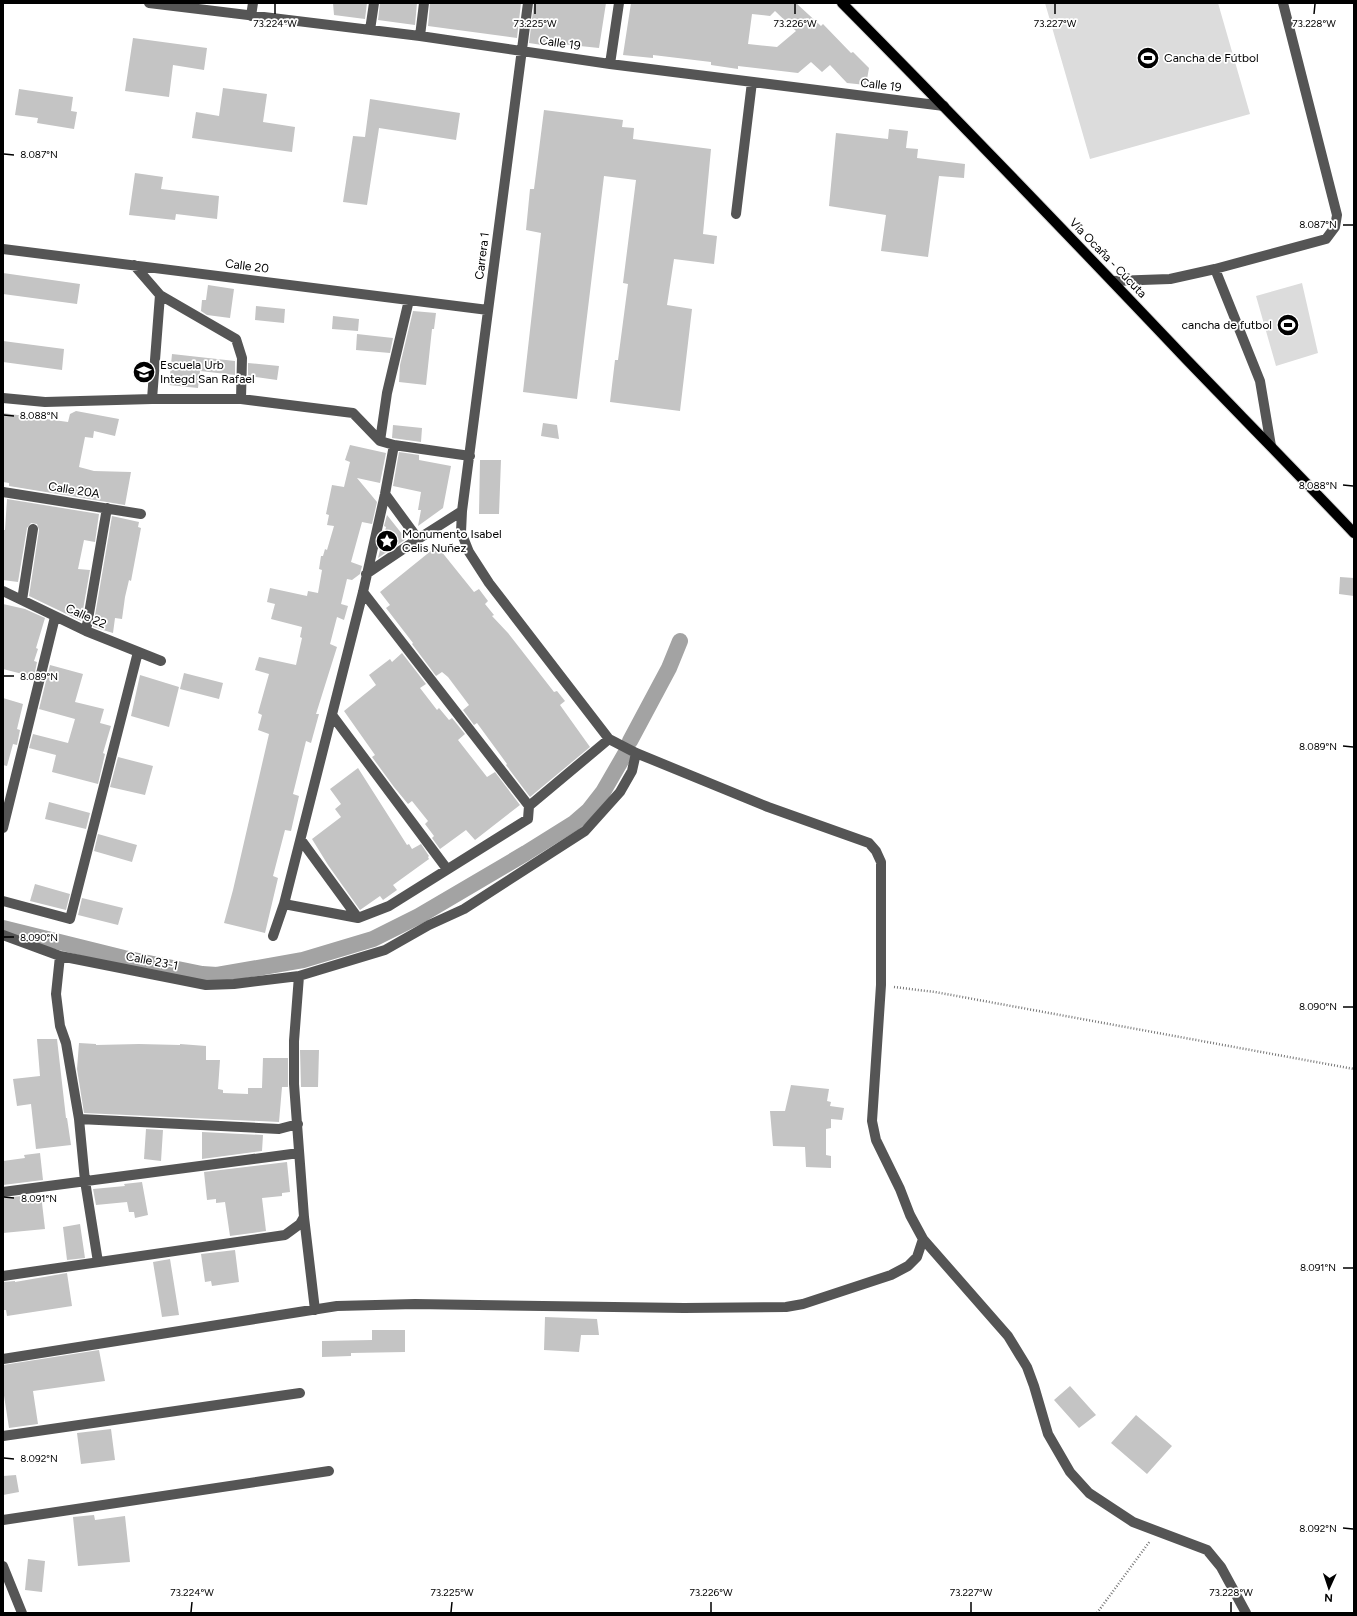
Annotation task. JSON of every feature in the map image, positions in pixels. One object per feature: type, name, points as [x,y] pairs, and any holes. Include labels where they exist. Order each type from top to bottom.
[{"type":"main road","name":"Vía Ocaña - Cúcuta","points":[[842,3],[944,106],[1354,533]]},
{"type":"street","name":"Calle 19","points":[[149,3],[420,36],[610,64],[944,106]]},
{"type":"street","points":[[232,14],[234,3]]},
{"type":"street","points":[[251,16],[253,3]]},
{"type":"street","points":[[370,30],[374,3]]},
{"type":"street","points":[[420,36],[424,3]]},
{"type":"street","name":"Carrera 1","points":[[528,3],[462,511],[461,532],[473,558],[489,583],[609,739]]},
{"type":"street","points":[[610,64],[619,3]]},
{"type":"street","points":[[1113,281],[1170,279],[1215,269],[1326,239],[1335,227],[1337,214],[1283,3]]},
{"type":"street","points":[[736,214],[752,82]]},
{"type":"street","name":"Calle 20","points":[[3,249],[488,310]]},
{"type":"street","points":[[134,266],[160,295],[236,339],[242,358],[242,399]]},
{"type":"street","points":[[1215,269],[1260,381],[1270,446]]},
{"type":"street","points":[[152,399],[160,295]]},
{"type":"street","points":[[380,441],[387,393],[409,300]]},
{"type":"street","points":[[3,398],[45,402],[152,399],[242,399],[353,412],[380,441],[394,445],[470,456]]},
{"type":"street","points":[[273,936],[284,904],[301,840],[363,592],[385,494],[394,445]]},
{"type":"street","name":"Calle 20A","points":[[3,492],[141,514]]},
{"type":"street","points":[[385,494],[418,539]]},
{"type":"street","points":[[86,631],[107,508]]},
{"type":"street","points":[[366,574],[462,511]]},
{"type":"street","points":[[22,600],[33,529]]},
{"type":"street","name":"Calle 22","points":[[3,591],[86,631],[161,661]]},
{"type":"street","points":[[284,904],[358,918],[388,906],[528,819],[529,806],[363,592]]},
{"type":"street","points":[[3,828],[55,616]]},
{"type":"street","points":[[3,900],[70,919],[138,652]]},
{"type":"street","points":[[332,715],[447,869]]},
{"type":"street","points":[[529,806],[609,739],[636,753],[768,807],[869,843],[876,851],[881,862],[881,985],[872,1121],[876,1140],[900,1189],[910,1215],[923,1239],[1008,1336],[1027,1367],[1048,1434],[1070,1472],[1089,1493],[1132,1522],[1207,1550],[1221,1567],[1246,1613]]},
{"type":"street","name":"Calle 23-1","points":[[3,936],[60,956],[206,985],[234,984],[299,976],[385,950],[429,925],[464,909],[578,835],[603,812],[620,792],[632,771],[636,753]]},
{"type":"street","points":[[301,840],[358,918]]},
{"type":"street","points":[[60,956],[56,994],[60,1026],[66,1044],[79,1119],[85,1181],[98,1262]]},
{"type":"street","points":[[299,976],[299,1001],[294,1041],[294,1084],[304,1217],[315,1310]]},
{"type":"street","points":[[79,1119],[279,1129],[298,1124]]},
{"type":"street","points":[[3,1192],[299,1153]]},
{"type":"street","points":[[3,1276],[286,1235],[300,1224],[304,1217]]},
{"type":"street","points":[[3,1359],[337,1306],[415,1304],[684,1308],[786,1307],[803,1304],[891,1275],[908,1266],[917,1257],[923,1239]]},
{"type":"street","points":[[3,1436],[300,1393]]},
{"type":"street","points":[[3,1520],[329,1471]]},
{"type":"street","points":[[3,1566],[22,1613]]},
{"type":"path","points":[[881,985],[936,992],[1354,1069]]},
{"type":"path","points":[[1096,1613],[1158,1531]]},
{"type":"shaded area","name":"Cancha de Fútbol","points":[[1045,3],[1218,3],[1250,114],[1090,159]]},
{"type":"shaded area","name":"cancha de futbol","points":[[1302,283],[1318,353],[1276,366],[1256,296]]},
{"type":"building","points":[[333,3],[367,3],[365,19],[334,15]]},
{"type":"building","points":[[380,3],[417,3],[415,25],[378,20]]},
{"type":"building","points":[[430,3],[521,3],[517,38],[428,26]]},
{"type":"building","points":[[534,3],[606,3],[599,48],[542,42],[542,45],[529,43]]},
{"type":"building","points":[[631,3],[796,3],[821,26],[823,24],[851,53],[853,52],[869,68],[866,85],[847,83],[830,65],[822,72],[811,62],[798,73],[738,66],[738,69],[711,65],[711,62],[653,55],[653,58],[623,55]],"holes":[[[775,11],[796,31],[777,47],[748,44],[752,14],[770,16]]]},
{"type":"building","points":[[133,38],[207,48],[204,70],[173,65],[169,97],[125,91]]},
{"type":"building","points":[[223,88],[267,94],[263,122],[295,127],[292,152],[192,138],[196,112],[219,116]]},
{"type":"building","points":[[19,89],[73,97],[71,111],[77,112],[74,129],[37,123],[38,118],[15,115]]},
{"type":"building","points":[[370,99],[460,113],[456,140],[379,128],[367,205],[343,202],[353,136],[365,137]]},
{"type":"building","points":[[544,110],[623,120],[622,127],[634,128],[633,139],[711,149],[703,234],[717,236],[714,264],[674,259],[667,305],[692,309],[680,411],[610,402],[615,360],[618,360],[628,284],[623,283],[636,180],[604,176],[577,399],[523,392],[541,233],[526,230],[530,189],[534,189]]},
{"type":"building","points":[[889,129],[908,131],[906,148],[918,149],[917,158],[965,164],[964,178],[939,176],[928,257],[881,251],[886,215],[829,206],[836,133],[888,139]]},
{"type":"building","points":[[135,173],[163,177],[161,189],[219,196],[217,219],[176,214],[175,220],[129,215]]},
{"type":"building","points":[[3,273],[80,284],[77,304],[3,294]]},
{"type":"building","points":[[208,285],[234,289],[230,318],[207,315],[201,311],[202,300],[206,300]]},
{"type":"building","points":[[256,306],[285,309],[284,323],[255,320]]},
{"type":"building","points":[[413,311],[436,313],[434,329],[432,329],[426,385],[399,382],[400,365]]},
{"type":"building","points":[[333,316],[359,319],[358,331],[332,329]]},
{"type":"building","points":[[357,334],[393,338],[390,353],[356,350]]},
{"type":"building","points":[[3,341],[64,349],[62,370],[3,362]]},
{"type":"building","points":[[172,354],[235,361],[235,375],[200,371],[198,388],[169,385]]},
{"type":"building","points":[[248,363],[279,366],[277,380],[248,376]]},
{"type":"building","points":[[76,411],[119,419],[115,436],[94,431],[93,438],[85,437],[79,467],[94,471],[131,472],[125,505],[9,486],[9,483],[3,482],[3,413],[68,422],[70,414]]},
{"type":"building","points":[[543,423],[557,425],[559,439],[541,436]]},
{"type":"building","points":[[393,425],[422,428],[421,442],[392,438]]},
{"type":"building","points":[[350,445],[386,453],[380,483],[357,478],[377,502],[372,524],[362,522],[351,562],[362,566],[360,574],[352,580],[347,579],[341,604],[348,606],[344,620],[337,617],[330,644],[337,647],[316,714],[319,714],[311,743],[306,741],[293,794],[299,796],[291,831],[285,830],[273,876],[278,878],[265,933],[224,923],[269,734],[258,730],[262,715],[258,713],[269,674],[255,670],[259,657],[296,665],[302,638],[300,637],[302,627],[271,619],[275,604],[267,602],[270,588],[307,596],[308,591],[318,593],[322,570],[319,569],[321,556],[323,556],[325,549],[327,550],[334,526],[327,525],[329,515],[326,514],[332,485],[344,487],[350,462],[345,460]]},
{"type":"building","points":[[399,452],[419,455],[419,460],[451,466],[443,508],[418,526],[421,510],[418,510],[421,492],[393,486]]},
{"type":"building","points":[[480,460],[501,460],[499,514],[479,514]]},
{"type":"building","points":[[7,499],[99,514],[95,542],[84,540],[78,569],[90,570],[81,621],[29,596],[39,530],[37,524],[31,523],[27,528],[18,582],[3,580],[3,530],[5,530]]},
{"type":"building","points":[[387,515],[406,539],[378,558],[386,527],[384,526]]},
{"type":"building","points":[[112,516],[139,522],[138,527],[141,528],[131,581],[129,580],[125,597],[122,619],[115,618],[113,633],[93,627]]},
{"type":"building","points":[[437,546],[474,592],[479,589],[488,601],[485,604],[494,615],[492,616],[508,633],[554,692],[557,691],[565,701],[560,705],[590,747],[530,797],[477,723],[474,725],[463,710],[469,705],[448,677],[442,672],[436,676],[386,608],[390,605],[380,592]]},
{"type":"building","points":[[1340,577],[1354,578],[1354,596],[1339,594]]},
{"type":"building","points":[[3,604],[25,609],[45,618],[36,648],[38,649],[34,661],[37,662],[34,677],[3,669]]},
{"type":"building","points":[[402,653],[426,684],[420,688],[437,710],[439,708],[449,720],[452,718],[465,734],[458,740],[487,777],[495,772],[520,805],[475,840],[466,830],[440,849],[432,838],[434,836],[425,824],[428,821],[412,801],[408,804],[394,787],[372,757],[375,755],[344,711],[376,685],[369,675],[390,659],[392,662]]},
{"type":"building","points":[[50,665],[83,674],[75,702],[104,709],[100,723],[111,726],[103,753],[105,754],[98,784],[52,772],[56,755],[29,748],[33,734],[68,743],[75,719],[39,709]]},
{"type":"building","points":[[184,673],[223,683],[219,699],[180,689]]},
{"type":"building","points":[[140,675],[179,687],[169,727],[131,716]]},
{"type":"building","points":[[3,698],[23,704],[17,729],[20,730],[17,745],[13,744],[7,766],[3,765]]},
{"type":"building","points":[[118,757],[153,766],[145,795],[110,787]]},
{"type":"building","points":[[358,768],[407,845],[409,844],[412,849],[421,844],[429,856],[429,859],[393,885],[397,890],[383,900],[380,896],[360,910],[328,865],[312,839],[341,817],[335,809],[341,804],[330,789]]},
{"type":"building","points":[[49,802],[90,813],[86,829],[45,819]]},
{"type":"building","points":[[98,834],[137,845],[132,862],[94,851]]},
{"type":"building","points":[[35,884],[70,894],[66,910],[30,901]]},
{"type":"building","points":[[82,898],[123,908],[118,925],[78,915]]},
{"type":"building","points":[[37,1039],[57,1039],[66,1118],[71,1145],[36,1149],[31,1104],[17,1106],[13,1079],[40,1076]]},
{"type":"building","points":[[79,1043],[96,1045],[180,1044],[206,1046],[206,1060],[220,1060],[218,1089],[223,1090],[223,1093],[248,1094],[248,1088],[262,1088],[263,1058],[288,1058],[288,1087],[282,1087],[279,1122],[84,1113],[77,1069]]},
{"type":"building","points":[[300,1050],[319,1050],[318,1087],[301,1087]]},
{"type":"building","points":[[791,1085],[829,1089],[827,1101],[831,1102],[830,1106],[844,1108],[842,1120],[831,1119],[831,1128],[826,1129],[826,1155],[831,1156],[831,1168],[806,1167],[805,1147],[773,1146],[770,1111],[785,1111]]},
{"type":"building","points":[[146,1129],[163,1130],[161,1161],[144,1159]]},
{"type":"building","points":[[202,1132],[263,1135],[262,1151],[202,1159]]},
{"type":"building","points":[[40,1153],[43,1180],[3,1185],[3,1161],[25,1158],[24,1155]]},
{"type":"building","points":[[287,1162],[290,1192],[282,1193],[282,1196],[262,1198],[266,1231],[230,1236],[225,1202],[216,1203],[216,1199],[207,1200],[204,1172]]},
{"type":"building","points":[[142,1182],[148,1215],[135,1218],[134,1212],[129,1212],[127,1202],[96,1205],[93,1189],[125,1186],[124,1184]]},
{"type":"building","points":[[41,1194],[45,1229],[3,1233],[3,1198]]},
{"type":"building","points":[[80,1224],[85,1258],[67,1260],[63,1227]]},
{"type":"building","points":[[235,1250],[239,1282],[212,1286],[211,1281],[205,1282],[201,1254]]},
{"type":"building","points":[[170,1259],[179,1315],[162,1317],[153,1262]]},
{"type":"building","points":[[67,1273],[72,1306],[7,1316],[6,1310],[3,1310],[3,1282],[15,1282]]},
{"type":"building","points":[[545,1317],[597,1319],[599,1335],[581,1335],[579,1352],[544,1350]]},
{"type":"building","points":[[372,1330],[405,1330],[405,1352],[351,1353],[351,1356],[322,1357],[322,1341],[372,1340]]},
{"type":"building","points":[[99,1350],[105,1381],[33,1391],[38,1424],[9,1428],[3,1389],[3,1365]]},
{"type":"building","points":[[1070,1386],[1096,1415],[1079,1428],[1054,1400]]},
{"type":"building","points":[[1136,1415],[1172,1446],[1147,1474],[1111,1443]]},
{"type":"building","points":[[111,1429],[115,1460],[81,1464],[77,1433]]},
{"type":"building","points":[[16,1475],[19,1492],[3,1495],[3,1476]]},
{"type":"building","points":[[94,1515],[95,1520],[125,1516],[130,1562],[78,1566],[73,1517]]},
{"type":"building","points":[[28,1559],[45,1561],[42,1592],[25,1590]]},
{"type":"waterway","points":[[630,741],[669,668],[680,641]]},
{"type":"waterway","points":[[3,928],[124,958],[202,974],[217,975],[303,960],[373,939],[419,916],[574,823],[589,810],[603,792],[625,754]]},
{"type":"place","name":"Cancha de Fútbol","points":[[1148,58]]},
{"type":"place","name":"cancha de futbol","points":[[1288,325]]},
{"type":"place","name":"Escuela Urb Integd San Rafael","points":[[144,372]]},
{"type":"place","name":"Monumento Isabel Celis Nuñez","points":[[387,541]]}]
